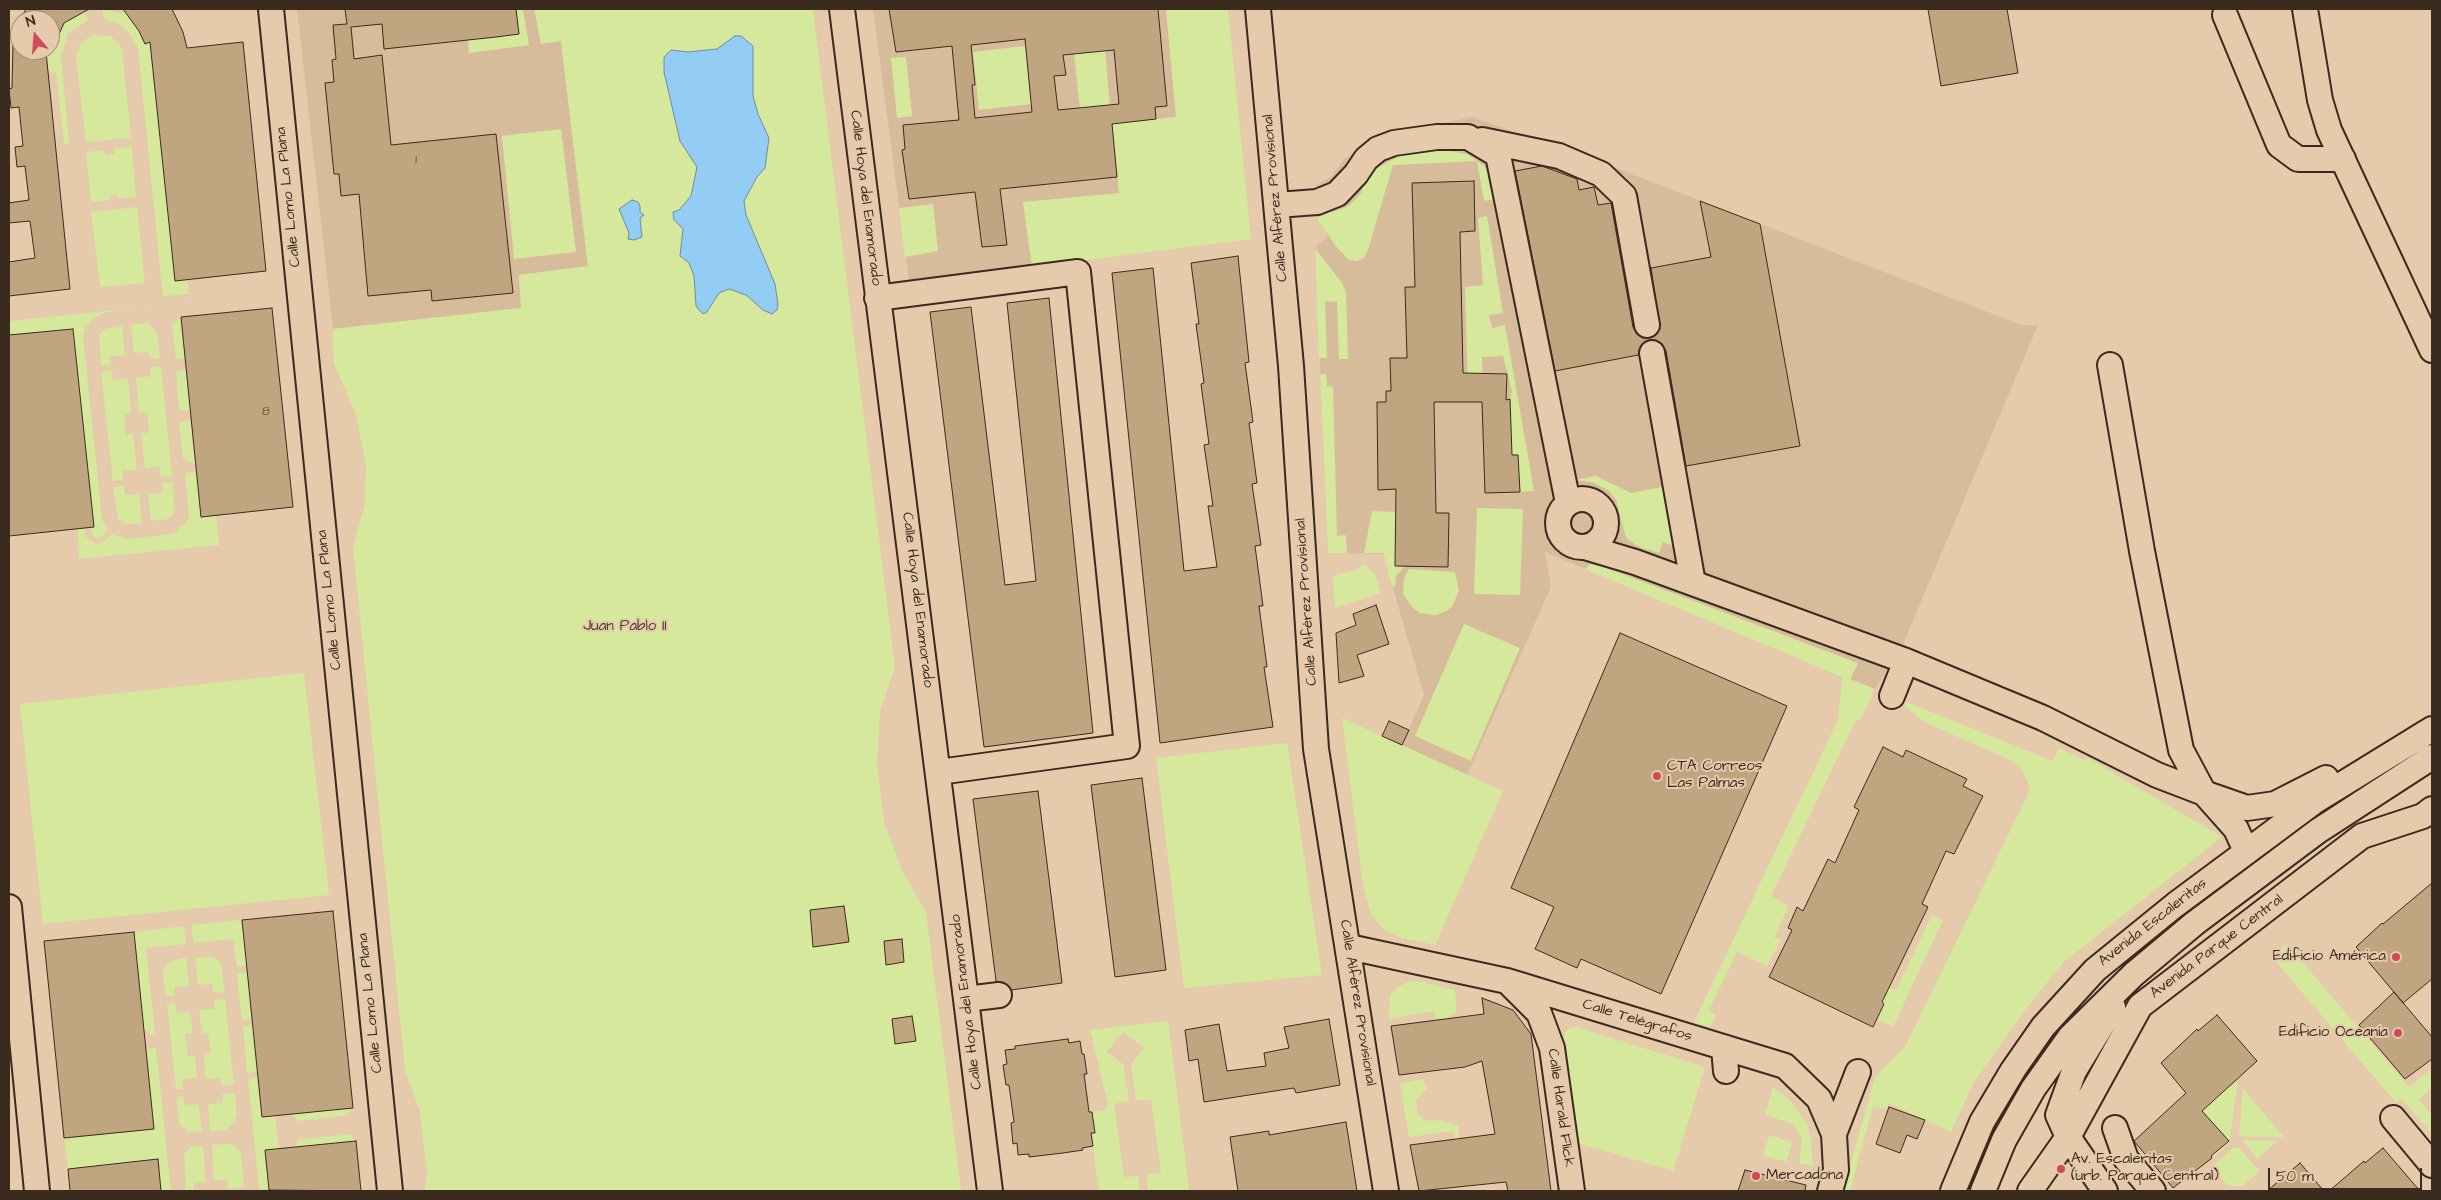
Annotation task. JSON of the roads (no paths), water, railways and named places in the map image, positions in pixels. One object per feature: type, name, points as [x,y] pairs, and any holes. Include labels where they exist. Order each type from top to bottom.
[{"type":"street","name":"Calle Lomo La Plana","points":[[271,9],[390,1191]]},
{"type":"street","name":"Calle Hoya del Enamorado","points":[[842,9],[990,1191]]},
{"type":"street","name":"Calle Alférez Provisional","points":[[1258,9],[1291,366],[1316,749],[1349,947],[1386,1191]]},
{"type":"street","points":[[2305,9],[2320,100],[2329,130],[2432,350]]},
{"type":"street","points":[[2225,15],[2279,145],[2298,159],[2343,159]]},
{"type":"street","points":[[1277,205],[1317,202],[1337,194],[1356,174],[1366,159],[1378,150],[1394,143],[1437,137],[1468,137],[1503,150],[1559,156],[1601,174],[1624,196],[1647,325]]},
{"type":"street","points":[[1503,150],[1568,503]]},
{"type":"street","points":[[877,298],[1078,272],[1127,746],[939,772]]},
{"type":"street","points":[[1652,353],[1693,583]]},
{"type":"street","points":[[2110,365],[2142,551],[2181,750],[2204,793],[2236,829],[2246,851]]},
{"type":"street","points":[[1585,547],[1600,540],[1604,532],[1606,518],[1598,504],[1583,499],[1568,503],[1559,516],[1560,532],[1570,544],[1635,562],[1906,661],[2043,718],[2157,775],[2247,808],[2275,804],[2334,774],[2426,733]]},
{"type":"street","points":[[1604,532],[1635,562]]},
{"type":"street","points":[[1892,696],[1906,661]]},
{"type":"street","name":"Avenida Escaleritas","points":[[1953,1191],[1982,1122],[2013,1070],[2043,1027],[2095,970],[2246,851],[2315,801],[2426,733]]},
{"type":"street","name":"Avenida Escaleritas","points":[[1983,1191],[2004,1140],[2033,1089],[2070,1037],[2134,974],[2202,918],[2318,831],[2432,757]]},
{"type":"street","name":"Avenida Parque Central","points":[[2366,800],[2371,812],[2384,819],[2428,812]]},
{"type":"street","name":"Avenida Parque Central","points":[[2030,1191],[2068,1137],[2140,1006],[2362,836],[2428,812]]},
{"type":"street","points":[[9,907],[37,1191]]},
{"type":"street","name":"Calle Telégrafos","points":[[1349,947],[1439,956],[1507,980],[1785,1066],[1818,1099],[1834,1134],[1836,1170],[1830,1191]]},
{"type":"street","name":"Avenida Parque Central","points":[[2105,1191],[2068,1137],[2058,1115],[2074,1071],[2134,974]]},
{"type":"street","name":"Calle Harald Flick","points":[[1507,980],[1539,1013],[1552,1048],[1572,1147],[1572,1191]]},
{"type":"street","points":[[966,999],[999,995]]},
{"type":"street","points":[[1724,1048],[1726,1072]]},
{"type":"street","points":[[1818,1099],[1846,1084],[1858,1072],[1834,1134]]},
{"type":"street","points":[[2393,1118],[2432,1165]]},
{"type":"street","points":[[2115,1128],[2126,1159],[2153,1191]]},
{"type":"water","points":[[735,36],[741,36],[753,46],[753,96],[758,114],[769,138],[765,168],[757,177],[744,201],[746,215],[775,284],[778,305],[777,310],[772,314],[763,310],[746,295],[729,289],[719,293],[707,312],[703,314],[696,306],[694,276],[689,263],[680,256],[683,229],[674,220],[673,212],[679,210],[691,196],[697,167],[680,141],[664,72],[664,57],[671,50],[688,52],[717,49]]},
{"type":"water","points":[[632,200],[638,202],[640,212],[644,215],[640,218],[642,237],[634,240],[628,239],[629,233],[619,209]]},
{"type":"place","name":"CTA Correos Las Palmas","points":[[1657,776]]},
{"type":"place","name":"Edificio América","points":[[2396,957]]},
{"type":"place","name":"Edificio Oceanía","points":[[2398,1033]]},
{"type":"place","name":"Av. Escaleritas (urb. Parque Central)","points":[[2061,1169]]},
{"type":"place","name":"Mercadona","points":[[1756,1176]]},
{"type":"park label","name":"Juan Pablo II","points":[[625,627]]}]
